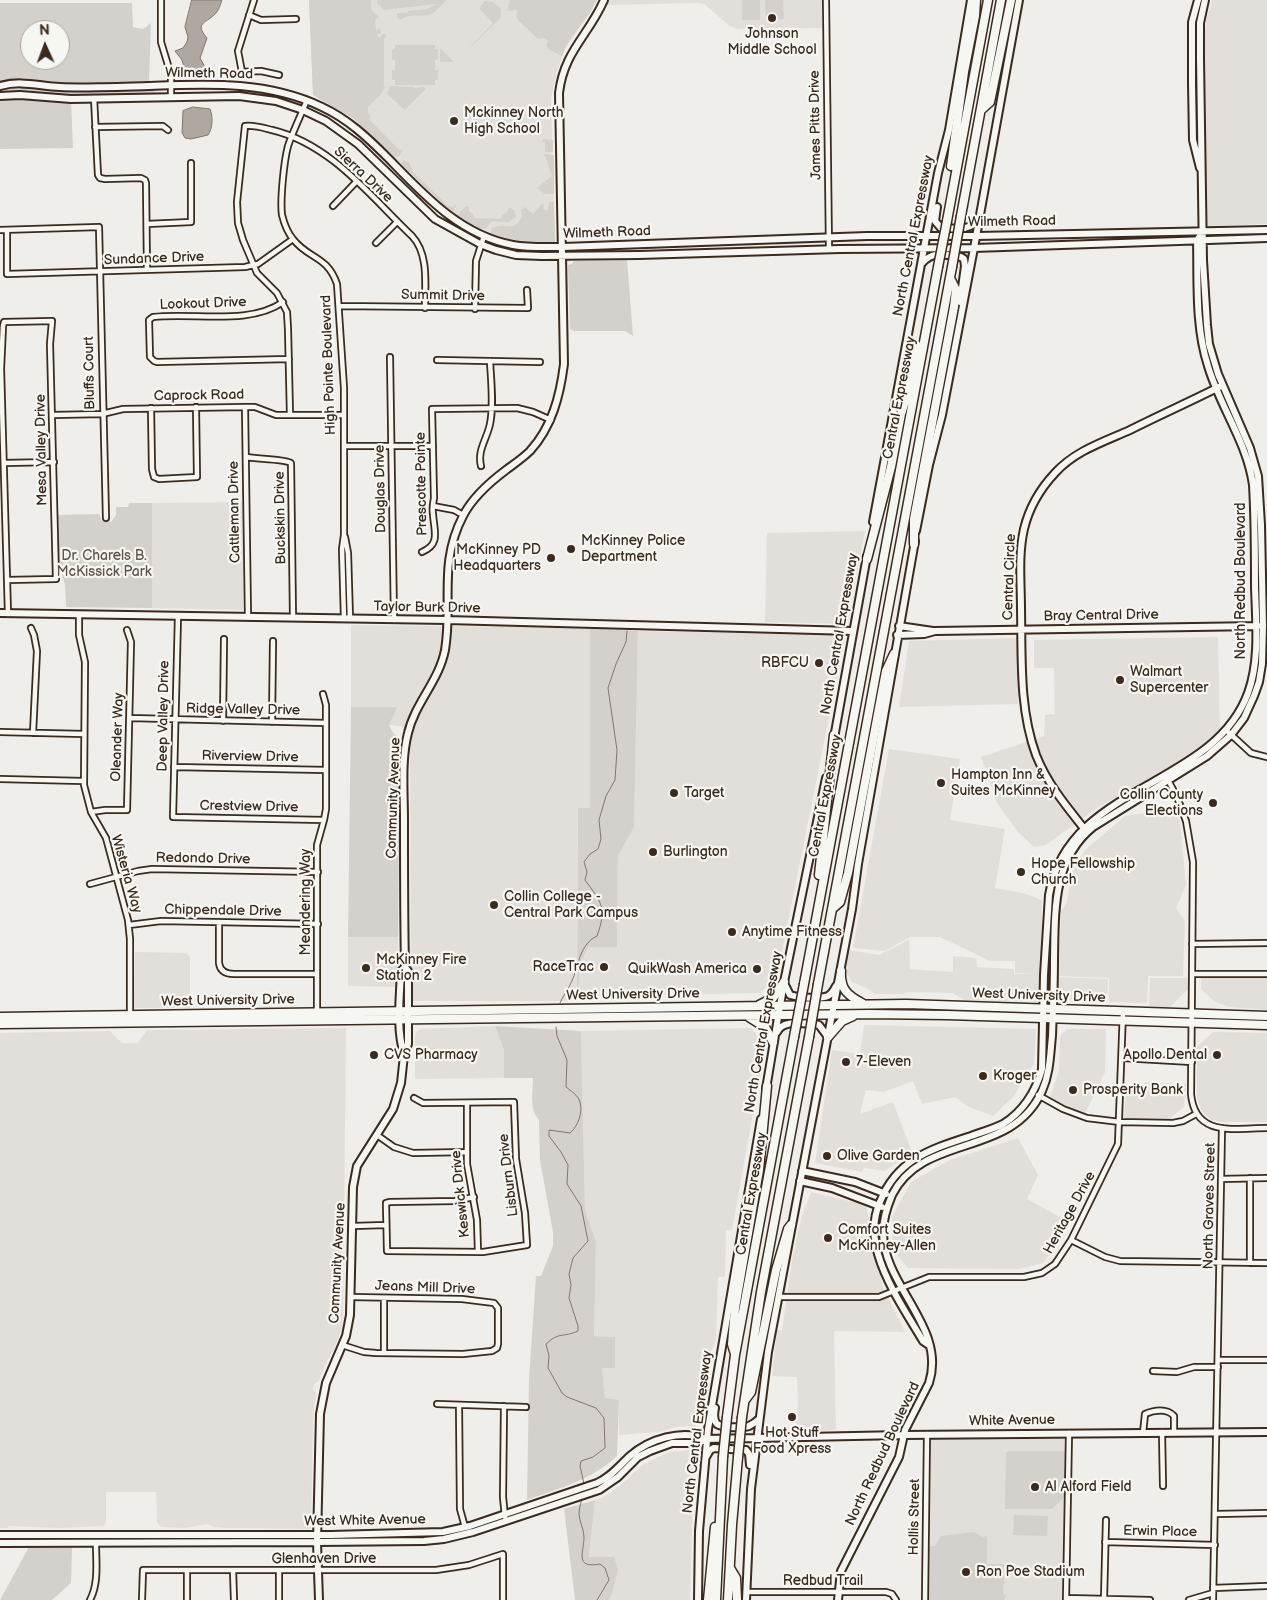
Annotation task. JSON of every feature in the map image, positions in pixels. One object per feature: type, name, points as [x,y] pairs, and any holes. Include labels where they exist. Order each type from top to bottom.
[{"type":"highway","points":[[947,221],[946,194],[976,0]]},
{"type":"highway","name":"Central Expressway","points":[[716,1600],[721,1478],[735,1355],[988,0]]},
{"type":"highway","name":"Central Expressway","points":[[728,1600],[742,1417],[761,1292],[1002,0]]},
{"type":"highway","points":[[981,110],[990,102],[1011,0]]},
{"type":"highway","points":[[914,544],[914,519],[954,307],[956,290],[950,278]]},
{"type":"highway","points":[[866,559],[891,467],[920,334],[930,306]]},
{"type":"highway","points":[[832,908],[840,902],[848,873],[886,671],[894,654]]},
{"type":"highway","points":[[813,933],[834,735]]},
{"type":"highway","points":[[841,971],[840,979],[844,991],[864,1004]]},
{"type":"highway","points":[[756,1006],[773,998],[784,982]]},
{"type":"highway","name":"West University Drive","points":[[0,1024],[317,1021],[404,1015],[864,1004],[1267,1016]]},
{"type":"highway","points":[[689,1007],[690,1016]]},
{"type":"highway","name":"West University Drive","points":[[0,1016],[317,1012],[404,1015],[690,1016],[928,1014],[1267,1025]]},
{"type":"highway","points":[[828,1037],[843,1020],[857,1014]]},
{"type":"highway","points":[[747,1016],[765,1027],[773,1042]]},
{"type":"highway","points":[[735,1355],[732,1344],[735,1308],[759,1170],[767,1086]]},
{"type":"highway","points":[[744,1402],[751,1392],[776,1270],[788,1229],[791,1226]]},
{"type":"highway","points":[[708,1600],[711,1552],[721,1478]]},
{"type":"highway","points":[[730,1567],[736,1578],[737,1600]]},
{"type":"main road","name":"Community Avenue","points":[[320,1600],[317,1538],[321,1404],[328,1378],[346,1336],[350,1315],[353,1187],[357,1166],[393,1109],[401,1083],[404,1055],[408,1044],[401,971],[405,968],[406,750],[408,734],[413,716],[441,666],[445,650],[447,620],[448,560],[454,537],[463,516],[479,494],[529,452],[540,439],[551,420],[561,389],[564,364],[563,256],[558,108],[560,88],[564,69],[572,51],[597,15],[604,0]]},
{"type":"main road","name":"North Central Expressway","points":[[698,1600],[698,1531],[706,1439],[716,1373],[743,1227],[784,982],[810,860],[854,631],[938,173],[949,130],[971,0]]},
{"type":"main road","points":[[746,1600],[749,1526],[759,1418],[768,1352],[841,971],[914,544],[944,406],[977,236],[1018,0]]},
{"type":"main road","points":[[1198,0],[1192,22],[1193,130],[1198,163],[1202,174]]},
{"type":"main road","points":[[1200,240],[1203,232],[1200,32],[1205,0]]},
{"type":"main road","name":"Wilmeth Road","points":[[0,86],[16,83],[62,88],[249,86],[275,90],[307,100],[332,112],[352,125],[373,143],[444,213],[467,228],[484,236],[515,245],[562,247],[928,235],[977,236],[1267,230]]},
{"type":"main road","name":"Wilmeth Road","points":[[0,96],[20,95],[57,98],[248,96],[276,101],[303,110],[326,121],[347,135],[435,219],[480,244],[516,255],[563,256],[829,249],[974,248],[1267,238]]},
{"type":"main road","points":[[387,172],[394,164]]},
{"type":"main road","points":[[938,173],[935,221],[938,225],[941,228],[970,228],[979,217]]},
{"type":"main road","points":[[1117,232],[1117,242]]},
{"type":"main road","points":[[1002,247],[1014,244],[1045,242],[1048,234]]},
{"type":"main road","name":"North Redbud Boulevard","points":[[838,1597],[841,1572],[899,1457],[903,1435],[932,1375],[932,1359],[928,1335],[889,1262],[884,1246],[886,1209],[902,1180],[919,1164],[1007,1130],[1023,1118],[1040,1096],[1050,1067],[1053,1018],[1051,886],[1060,861],[1070,845],[1106,811],[1207,756],[1244,718],[1257,690],[1262,664],[1262,626],[1253,495],[1253,468],[1250,448],[1219,387],[1212,357],[1200,240]]},
{"type":"main road","points":[[921,264],[928,256],[935,254],[964,259],[966,266],[960,294],[960,321]]},
{"type":"main road","name":"Central Circle","points":[[1085,830],[1060,800],[1050,784],[1032,744],[1026,719],[1022,694],[1021,554],[1023,536],[1031,509],[1044,486],[1062,467],[1085,450],[1219,387]]},
{"type":"main road","name":"Taylor Burk Drive","points":[[0,613],[447,620],[854,631]]},
{"type":"main road","name":"Bray Central Drive","points":[[899,626],[935,631],[1262,626]]},
{"type":"main road","name":"Bray Central Drive","points":[[898,635],[924,634],[935,631]]},
{"type":"main road","name":"North Redbud Boulevard","points":[[930,1345],[923,1341],[880,1260],[875,1244],[875,1224],[878,1206],[884,1193],[900,1170],[916,1157],[1004,1123],[1021,1109],[1033,1093],[1042,1069],[1045,959],[1052,906]]},
{"type":"main road","points":[[1045,959],[1051,962],[1051,975],[1054,986]]},
{"type":"main road","points":[[784,982],[790,995],[806,998],[830,995],[839,982]]},
{"type":"main road","points":[[773,1042],[778,1029],[782,1025],[788,1024],[817,1024],[828,1037]]},
{"type":"main road","points":[[802,1171],[855,1182],[892,1197]]},
{"type":"main road","points":[[800,1181],[851,1194],[886,1209]]},
{"type":"main road","points":[[851,1194],[855,1182]]},
{"type":"main road","points":[[716,1373],[719,1381],[714,1414],[717,1424],[723,1426],[747,1426],[759,1418]]},
{"type":"main road","name":"White Avenue","points":[[757,1437],[1267,1432]]},
{"type":"main road","name":"West White Avenue","points":[[533,1508],[590,1493],[612,1482],[647,1448],[658,1440],[673,1437],[699,1436],[706,1439],[757,1437]]},
{"type":"main road","name":"West White Avenue","points":[[0,1535],[424,1541],[464,1534],[592,1485],[607,1477],[631,1455],[647,1448]]},
{"type":"main road","points":[[704,1458],[714,1448],[748,1452],[750,1458],[747,1506],[749,1526]]},
{"type":"main road","name":"West White Avenue","points":[[96,1544],[317,1538],[443,1532],[506,1517]]},
{"type":"main road","points":[[0,1543],[96,1544],[96,1536]]},
{"type":"street","points":[[161,0],[161,42],[170,72],[172,97]]},
{"type":"street","points":[[254,0],[238,51],[242,72],[261,71],[278,76]]},
{"type":"street","name":"James Pitts Drive","points":[[826,0],[829,249]]},
{"type":"street","points":[[249,16],[261,20],[296,19]]},
{"type":"street","points":[[94,98],[98,175],[100,178],[141,178],[145,180],[147,270]]},
{"type":"street","name":"High Pointe Boulevard","points":[[307,100],[286,157],[282,210],[286,226],[293,239],[302,248],[323,261],[331,270],[337,284],[344,415],[344,535],[342,549],[347,619]]},
{"type":"street","points":[[96,128],[163,126],[168,130]]},
{"type":"street","name":"Sierra Drive","points":[[253,265],[238,223],[237,202],[246,126],[277,131],[323,153],[356,182],[416,241],[422,253],[425,308]]},
{"type":"street","points":[[147,224],[191,222],[191,163]]},
{"type":"street","points":[[333,206],[356,182]]},
{"type":"street","points":[[376,243],[397,222]]},
{"type":"street","name":"Bluffs Court","points":[[7,230],[99,227],[106,518]]},
{"type":"street","points":[[0,230],[7,230]]},
{"type":"street","name":"Sundance Drive","points":[[7,230],[7,274],[239,268],[253,265],[293,239]]},
{"type":"street","points":[[475,309],[475,266],[480,244],[484,236]]},
{"type":"street","points":[[678,243],[678,254]]},
{"type":"street","points":[[253,265],[283,302],[288,319],[290,414]]},
{"type":"street","name":"Summit Drive","points":[[339,306],[475,309],[528,308],[528,290]]},
{"type":"street","name":"Lookout Drive","points":[[283,302],[254,314],[151,318],[149,320],[150,357],[154,361],[289,359]]},
{"type":"street","name":"Mesa Valley Drive","points":[[4,463],[2,369],[4,322],[52,321],[50,344],[56,579],[7,580]]},
{"type":"street","name":"Douglas Drive","points":[[390,357],[394,620]]},
{"type":"street","points":[[438,360],[540,362]]},
{"type":"street","points":[[481,466],[480,449],[490,424],[490,361]]},
{"type":"street","name":"Caprock Road","points":[[53,415],[102,414],[123,409],[244,406],[255,407],[276,414],[344,415]]},
{"type":"street","name":"Cattleman Drive","points":[[244,406],[248,617]]},
{"type":"street","points":[[152,408],[153,476],[159,479],[197,476],[196,407]]},
{"type":"street","points":[[491,408],[517,408],[533,412],[551,420]]},
{"type":"street","name":"Prescotte Pointe","points":[[422,552],[430,549],[435,535],[432,409],[491,408]]},
{"type":"street","points":[[344,446],[433,446]]},
{"type":"street","name":"Buckskin Drive","points":[[246,457],[291,463],[294,618]]},
{"type":"street","points":[[8,614],[4,463],[54,462]]},
{"type":"street","points":[[433,506],[454,510],[463,516]]},
{"type":"street","points":[[0,548],[6,547]]},
{"type":"street","name":"Wisteria Way","points":[[80,615],[79,635],[86,662],[83,780],[91,812],[106,838],[129,925],[130,1024]]},
{"type":"street","name":"Deep Valley Drive","points":[[173,817],[178,616]]},
{"type":"street","points":[[31,628],[37,651],[33,733]]},
{"type":"street","name":"Oleander Way","points":[[91,812],[127,810],[131,642],[127,630]]},
{"type":"street","points":[[223,721],[224,639]]},
{"type":"street","points":[[272,722],[273,641]]},
{"type":"street","name":"Meandering Way","points":[[317,1021],[318,843],[324,820],[326,770],[326,705],[323,694]]},
{"type":"street","name":"Ridge Valley Drive","points":[[130,718],[326,723]]},
{"type":"street","points":[[0,732],[84,734]]},
{"type":"street","points":[[1229,733],[1251,752],[1267,757]]},
{"type":"street","name":"Riverview Drive","points":[[174,766],[326,770]]},
{"type":"street","points":[[1033,1093],[1063,1109],[1087,1118],[1120,1122],[1178,1123],[1196,1114],[1191,1094],[1193,862],[1190,836],[1182,809],[1166,778]]},
{"type":"street","points":[[0,779],[83,780]]},
{"type":"street","name":"Crestview Drive","points":[[173,817],[324,820]]},
{"type":"street","name":"Redondo Drive","points":[[90,884],[138,871],[156,869],[318,872]]},
{"type":"street","name":"Chippendale Drive","points":[[129,925],[160,921],[318,924]]},
{"type":"street","points":[[220,922],[219,963],[220,968],[224,972],[234,974],[317,974]]},
{"type":"street","points":[[1192,944],[1267,943]]},
{"type":"street","points":[[1192,974],[1267,974]]},
{"type":"street","name":"Heritage Drive","points":[[779,1297],[880,1297],[932,1277],[1024,1277],[1044,1272],[1055,1264],[1071,1240],[1115,1153],[1119,1139],[1123,1011]]},
{"type":"street","points":[[1122,1058],[1192,1062]]},
{"type":"street","points":[[414,1098],[423,1103],[467,1103]]},
{"type":"street","name":"Lisburn Drive","points":[[467,1103],[514,1102],[516,1159],[525,1213],[527,1245],[478,1252]]},
{"type":"street","name":"Keswick Drive","points":[[467,1103],[467,1164],[478,1220],[478,1252]]},
{"type":"street","name":"North Graves Street","points":[[1196,1114],[1205,1124],[1222,1128],[1213,1600]]},
{"type":"street","points":[[1222,1128],[1267,1128]]},
{"type":"street","points":[[377,1135],[394,1147],[413,1152],[467,1152]]},
{"type":"street","points":[[1250,1178],[1250,1263]]},
{"type":"street","points":[[1221,1179],[1267,1178]]},
{"type":"street","points":[[474,1197],[456,1200],[390,1202],[386,1204],[387,1251],[478,1252]]},
{"type":"street","points":[[353,1226],[386,1225]]},
{"type":"street","points":[[1071,1240],[1115,1260],[1267,1262]]},
{"type":"street","name":"Jeans Mill Drive","points":[[351,1297],[462,1299],[497,1305],[497,1348],[463,1354],[384,1353]]},
{"type":"street","points":[[342,1345],[364,1352],[384,1353],[384,1298]]},
{"type":"street","points":[[1218,1360],[1267,1360]]},
{"type":"street","points":[[1153,1371],[1177,1372],[1194,1367],[1218,1367]]},
{"type":"street","points":[[437,1404],[526,1407]]},
{"type":"street","points":[[459,1405],[460,1509],[465,1527]]},
{"type":"street","points":[[504,1406],[503,1496],[506,1517]]},
{"type":"street","points":[[1143,1432],[1145,1414],[1162,1411],[1169,1412],[1174,1416],[1174,1432]]},
{"type":"street","points":[[1162,1432],[1163,1486]]},
{"type":"street","points":[[1069,1433],[1066,1599],[1150,1600]]},
{"type":"street","name":"Hollis Street","points":[[925,1600],[927,1434]]},
{"type":"street","points":[[1216,1514],[1267,1513]]},
{"type":"street","points":[[1104,1599],[1106,1520]]},
{"type":"street","name":"Erwin Place","points":[[1105,1542],[1215,1545]]},
{"type":"street","points":[[90,1600],[95,1592],[96,1544]]},
{"type":"street","name":"Glenhaven Drive","points":[[142,1600],[143,1570],[436,1570],[469,1565],[503,1554],[502,1600]]},
{"type":"street","points":[[233,1570],[234,1600]]},
{"type":"street","points":[[279,1570],[279,1600]]},
{"type":"street","points":[[186,1600],[187,1571]]},
{"type":"street","points":[[1189,1600],[1213,1591],[1267,1586]]},
{"type":"street","name":"Redbud Trail","points":[[746,1592],[838,1597],[886,1592],[892,1594],[896,1600]]},
{"type":"shaded area","points":[[192,0],[222,0],[217,12],[201,26],[207,38],[200,58],[206,69],[193,74],[185,71],[182,60],[175,51],[183,48],[187,42],[188,37],[185,27]]},
{"type":"shaded area","name":"Mckinney North High School","points":[[309,0],[597,0],[591,12],[565,48],[551,98],[555,242],[530,242],[490,234],[450,212],[354,119],[313,95]]},
{"type":"shaded area","name":"Johnson Middle School","points":[[609,0],[822,0],[822,28],[738,29],[730,26],[704,4],[606,5]]},
{"type":"shaded area","points":[[1212,0],[1267,0],[1267,224],[1207,226],[1203,53],[1206,21]]},
{"type":"shaded area","points":[[193,107],[210,109],[212,122],[208,135],[191,139],[185,138],[182,133],[183,111]]},
{"type":"shaded area","points":[[243,502],[243,610],[152,608],[152,503]]},
{"type":"shaded area","points":[[865,531],[847,624],[765,622],[767,533]]},
{"type":"shaded area","name":"Collin College - Central Park Campus","points":[[351,625],[590,628],[590,808],[578,808],[577,1001],[411,1001],[410,747],[414,728],[389,725],[396,707],[351,707]]},
{"type":"shaded area","points":[[638,631],[841,635],[845,639],[777,976],[761,993],[579,997],[579,965],[589,947],[617,947],[618,856],[634,827]]},
{"type":"shaded area","points":[[1218,637],[1220,732],[1200,750],[1097,808],[1046,845],[1034,847],[1018,832],[997,803],[981,757],[1044,736],[1045,715],[1055,714],[1054,668],[1034,668],[1034,640]]},
{"type":"shaded area","points":[[1017,638],[1018,704],[899,707],[909,641]]},
{"type":"shaded area","points":[[889,749],[960,759],[950,820],[1005,829],[995,888],[1023,893],[1042,900],[1041,1002],[965,1000],[952,993],[908,992],[903,994],[875,994],[867,988],[852,982],[845,970],[849,950],[879,955],[909,940],[910,969],[953,972],[953,956],[976,958],[977,967],[1014,969],[1014,974],[1035,974],[1015,973],[1015,961],[990,961],[940,937],[910,937],[885,951],[853,948]]},
{"type":"shaded area","points":[[1170,809],[1180,821],[1186,885],[1176,908],[1185,921],[1183,976],[1148,976],[1147,1003],[1109,1002],[1109,978],[1059,976],[1061,911],[1067,902],[1071,875],[1084,851],[1125,816]]},
{"type":"shaded area","points":[[348,937],[398,937],[398,987],[348,986]]},
{"type":"shaded area","points":[[135,952],[186,953],[190,957],[190,1008],[134,1008]]},
{"type":"shaded area","points":[[1267,976],[1267,1010],[1229,1007],[1214,1001],[1201,989],[1201,978]]},
{"type":"shaded area","points":[[1057,977],[1108,979],[1107,1002],[1056,999]]},
{"type":"shaded area","points":[[1150,978],[1188,978],[1188,989],[1169,1008],[1149,1006]]},
{"type":"shaded area","points":[[864,1025],[1036,1029],[1034,1064],[1013,1097],[993,1116],[967,1106],[955,1097],[922,1104],[913,1081],[884,1092],[866,1090],[860,1114],[893,1102],[912,1152],[885,1171],[864,1168],[862,1172],[815,1163],[832,1050],[860,1054]]},
{"type":"shaded area","points":[[495,1026],[504,1050],[504,1078],[415,1079],[416,1032],[421,1029]]},
{"type":"shaded area","points":[[346,1028],[343,1318],[340,1334],[334,1349],[319,1381],[315,1383],[313,1389],[316,1392],[313,1419],[311,1529],[226,1528],[214,1527],[208,1524],[185,1528],[161,1527],[157,1522],[156,1492],[106,1492],[106,1522],[104,1526],[59,1528],[8,1526],[8,1528],[0,1528],[0,1033],[110,1031],[122,1043],[138,1043],[147,1030]]},
{"type":"shaded area","points":[[751,1028],[765,1046],[732,1230],[726,1230],[725,1277],[718,1277],[716,1339],[710,1357],[696,1426],[675,1427],[659,1432],[619,1435],[619,1400],[605,1399],[602,1368],[615,1337],[594,1336],[596,1242],[585,1210],[581,1031]]},
{"type":"shaded area","points":[[1067,1029],[1106,1029],[1105,1072],[1085,1114],[1050,1099],[1059,1070],[1060,1036]]},
{"type":"shaded area","points":[[1213,1032],[1267,1033],[1267,1122],[1219,1122],[1210,1119],[1203,1113],[1197,1099],[1197,1047]]},
{"type":"shaded area","points":[[1145,1082],[1186,1084],[1184,1107],[1169,1119],[1124,1118],[1126,1090],[1140,1091]]},
{"type":"shaded area","points":[[1018,1138],[1038,1175],[1027,1199],[1071,1223],[1043,1263],[1019,1269],[908,1268],[893,1251],[892,1217],[911,1182],[950,1160]]},
{"type":"shaded area","points":[[811,1192],[866,1205],[882,1285],[905,1332],[834,1331],[836,1430],[795,1431],[798,1403],[797,1377],[772,1376],[777,1330],[782,1330],[792,1261],[801,1219]]},
{"type":"shaded area","points":[[931,1437],[1065,1439],[1063,1600],[929,1600]]},
{"type":"shaded area","points":[[690,1450],[689,1454],[694,1455],[690,1600],[609,1600],[612,1594],[589,1557],[595,1500],[602,1498],[622,1484],[641,1466],[658,1457],[670,1452]]},
{"type":"green space","points":[[309,0],[371,0],[371,9],[379,17],[375,20],[376,29],[380,29],[381,33],[377,34],[377,36],[380,38],[383,34],[387,35],[384,39],[383,85],[385,87],[368,107],[368,113],[371,117],[369,119],[399,150],[403,149],[399,156],[395,157],[354,119],[313,95]]},
{"type":"green space","points":[[377,0],[447,0],[432,14],[409,16],[401,20],[397,17],[397,13],[427,9],[436,4],[384,10],[377,3]]},
{"type":"green space","points":[[510,0],[597,0],[562,56],[548,49],[546,45],[548,41],[544,38],[538,39],[518,20],[516,16],[518,11],[515,9],[512,11],[507,10]]},
{"type":"green space","points":[[742,0],[760,0],[760,20],[742,20]]},
{"type":"green space","points":[[765,0],[783,0],[784,19],[766,20]]},
{"type":"green space","points":[[485,1],[493,2],[501,9],[501,17],[471,47],[493,23],[479,8]]},
{"type":"green space","points":[[0,3],[132,3],[133,27],[143,29],[151,23],[149,80],[158,99],[71,101],[73,148],[0,149]]},
{"type":"green space","points":[[395,45],[435,45],[435,49],[438,49],[435,70],[438,70],[438,80],[435,80],[435,85],[395,85],[395,80],[392,80],[395,60],[392,60],[392,50],[395,49]]},
{"type":"green space","points":[[440,48],[454,62],[440,62]]},
{"type":"green space","points":[[390,86],[424,87],[426,89],[405,110],[387,94]]},
{"type":"green space","points":[[543,139],[553,140],[553,152],[545,152],[545,142],[542,142]]},
{"type":"green space","points":[[543,154],[554,155],[554,194],[545,194],[537,188],[552,176]]},
{"type":"green space","points":[[404,160],[409,162],[413,172],[448,206],[453,207],[457,204],[453,212],[401,164]]},
{"type":"green space","points":[[549,202],[554,202],[555,242],[514,240],[491,233],[491,229],[496,227],[515,225],[522,217],[521,210],[525,207],[533,214],[543,203],[544,210],[548,210]]},
{"type":"green space","points":[[466,206],[469,207],[469,211],[474,215],[474,218],[501,219],[509,207],[514,210],[516,217],[509,222],[492,221],[485,229],[470,224],[457,216]]},
{"type":"green space","points":[[627,260],[633,336],[625,331],[574,331],[570,329],[568,265],[574,261]]},
{"type":"green space","name":"Dr. Charels B. McKissick Park","points":[[129,503],[152,503],[152,608],[66,607],[65,584],[60,570],[58,515],[99,514],[102,521],[111,522],[116,515],[116,507],[128,507]]},
{"type":"green space","points":[[590,628],[638,631],[634,827],[618,856],[617,947],[589,947],[579,965],[579,997],[577,1001],[578,808],[590,808]]},
{"type":"green space","points":[[351,707],[397,707],[389,725],[393,733],[400,738],[398,937],[348,937]]},
{"type":"green space","points":[[495,1026],[581,1031],[585,1210],[596,1242],[594,1336],[615,1337],[615,1368],[602,1368],[605,1398],[619,1400],[617,1456],[586,1477],[527,1500],[529,1379],[536,1276],[541,1276],[553,1246],[553,1232],[540,1160],[539,1120],[534,1111],[532,1095],[533,1078],[504,1078],[504,1050]]},
{"type":"green space","name":"Al Alford Field","points":[[1009,1451],[1065,1451],[1065,1496],[1052,1509],[1005,1509],[1006,1453]]},
{"type":"green space","points":[[595,1500],[589,1557],[614,1557],[618,1569],[609,1600],[575,1600],[564,1509]]},
{"type":"green space","points":[[1014,1515],[1048,1516],[1047,1536],[1013,1535]]},
{"type":"green space","name":"Ron Poe Stadium","points":[[974,1532],[983,1537],[987,1536],[987,1564],[1004,1564],[1005,1583],[1003,1585],[1003,1593],[1006,1596],[1004,1600],[929,1600],[929,1546],[935,1546],[941,1536]]},
{"type":"green space","points":[[29,1547],[72,1548],[71,1583],[52,1600],[0,1600]]},
{"type":"waterway","points":[[560,1003],[573,978],[582,951],[597,936],[602,919],[599,900],[585,880],[587,872],[584,862],[590,854],[598,849],[601,839],[599,820],[606,796],[615,780],[617,750],[608,688],[626,642],[627,631]]},
{"type":"waterway","points":[[556,1027],[557,1036],[567,1060],[566,1087],[578,1097],[581,1110],[577,1123],[570,1133],[549,1130],[549,1136],[568,1165],[567,1184],[581,1206],[588,1241],[573,1258],[569,1274],[571,1285],[569,1298],[578,1331],[558,1336],[546,1344],[549,1356],[548,1368],[562,1393],[567,1397],[596,1408],[604,1418],[605,1448],[593,1457],[581,1461],[580,1466],[584,1484]]},
{"type":"waterway","points":[[582,1498],[579,1514],[584,1534],[582,1558],[587,1564],[600,1564],[605,1568],[609,1580],[597,1600]]},
{"type":"place","name":"Johnson Middle School","points":[[772,18]]},
{"type":"place","name":"Mckinney North High School","points":[[454,121]]},
{"type":"place","name":"McKinney Police Department","points":[[571,549]]},
{"type":"place","name":"McKinney PD Headquarters","points":[[551,558]]},
{"type":"place","name":"RBFCU","points":[[819,663]]},
{"type":"place","name":"Walmart Supercenter","points":[[1120,680]]},
{"type":"place","name":"Hampton Inn & Suites McKinney","points":[[941,783]]},
{"type":"place","name":"Target","points":[[674,793]]},
{"type":"place","name":"Collin County Elections","points":[[1213,803]]},
{"type":"place","name":"Burlington","points":[[653,852]]},
{"type":"place","name":"Hope Fellowship Church","points":[[1021,872]]},
{"type":"place","name":"Collin College - Central Park Campus","points":[[494,905]]},
{"type":"place","name":"Anytime Fitness","points":[[732,932]]},
{"type":"place","name":"RaceTrac","points":[[604,967]]},
{"type":"place","name":"McKinney Fire Station 2","points":[[366,968]]},
{"type":"place","name":"QuikWash America","points":[[757,969]]},
{"type":"place","name":"CVS Pharmacy","points":[[374,1055]]},
{"type":"place","name":"Apollo Dental","points":[[1217,1055]]},
{"type":"place","name":"7-Eleven","points":[[846,1062]]},
{"type":"place","name":"Kroger","points":[[983,1076]]},
{"type":"place","name":"Prosperity Bank","points":[[1073,1090]]},
{"type":"place","name":"Olive Garden","points":[[827,1156]]},
{"type":"place","name":"Comfort Suites McKinney-Allen","points":[[828,1238]]},
{"type":"place","name":"Hot Stuff Food Xpress","points":[[792,1417]]},
{"type":"place","name":"Al Alford Field","points":[[1035,1487]]},
{"type":"place","name":"Ron Poe Stadium","points":[[966,1572]]}]
